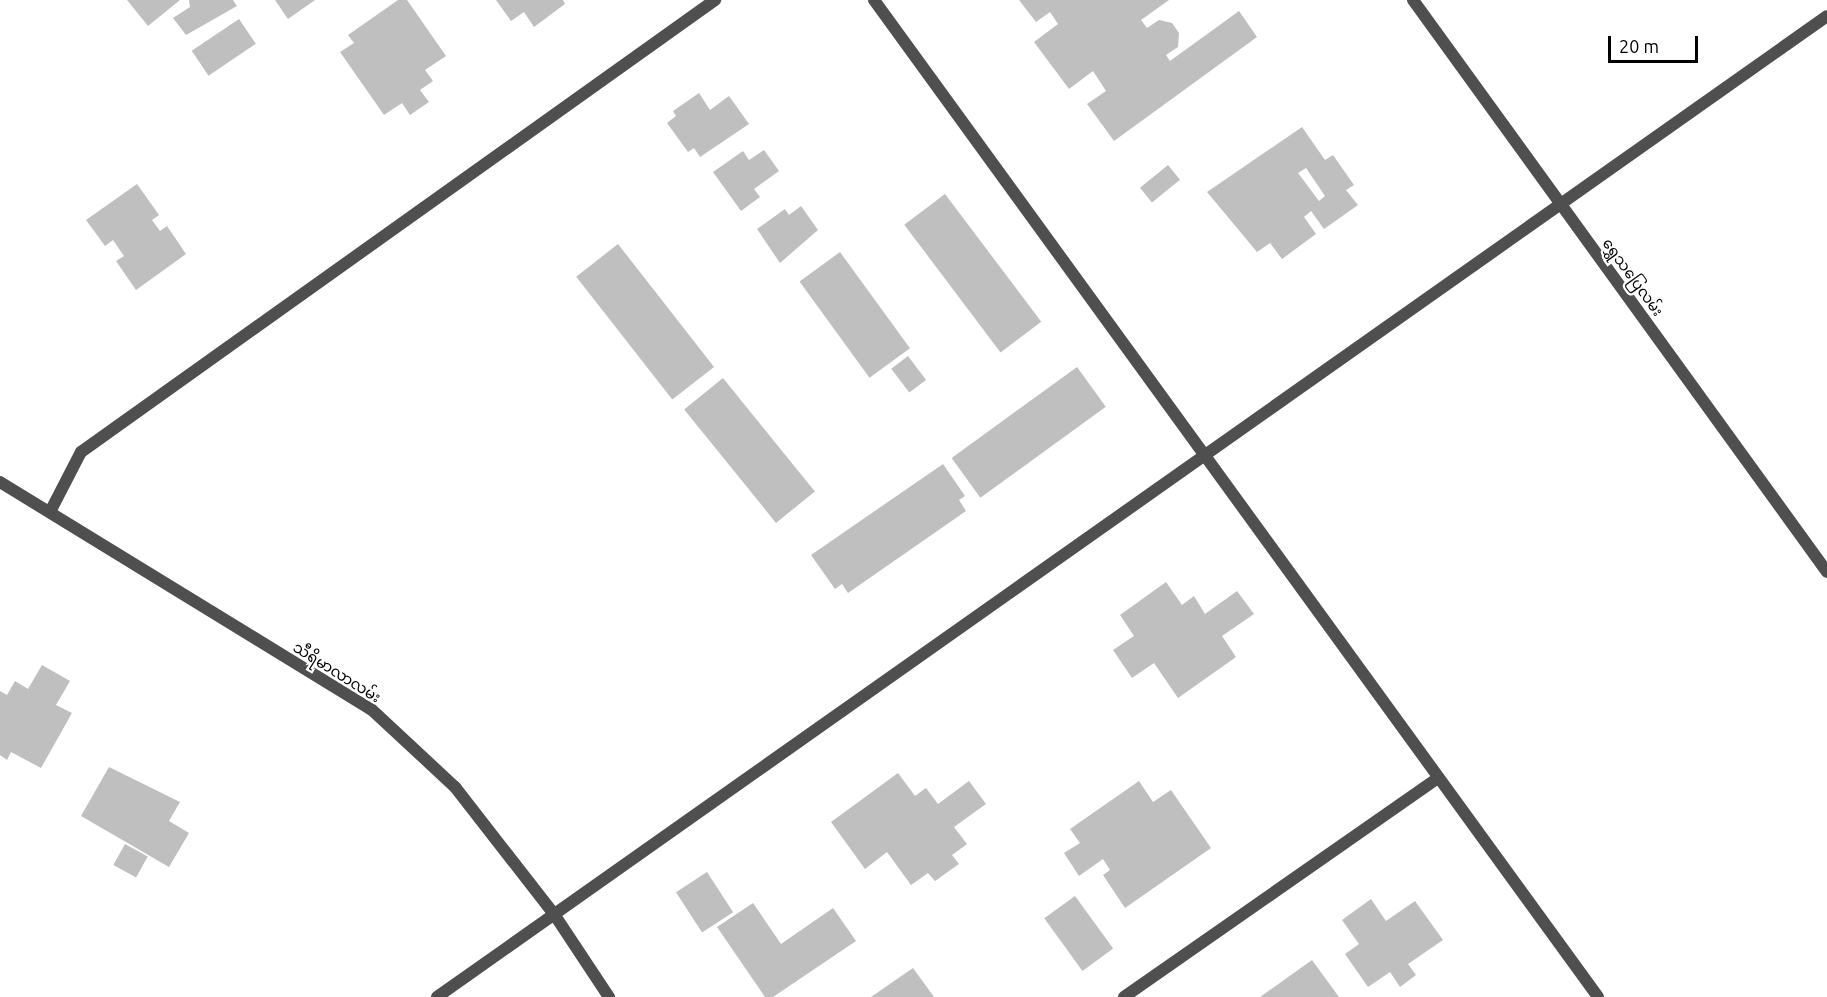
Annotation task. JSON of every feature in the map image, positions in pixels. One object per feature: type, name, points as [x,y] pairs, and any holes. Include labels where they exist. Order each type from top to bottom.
[{"type":"street","points":[[51,510],[81,452],[715,0]]},
{"type":"street","points":[[874,0],[1598,997]]},
{"type":"street","name":"ရွှေသပြေလမ်း","points":[[1413,0],[1827,572]]},
{"type":"street","points":[[437,997],[1827,16]]},
{"type":"street","name":"သီရိမာလာလမ်း","points":[[0,482],[51,510],[372,709],[455,787],[554,914],[609,997]]},
{"type":"street","points":[[1124,997],[1438,778]]},
{"type":"building","points":[[127,0],[180,0],[148,26]]},
{"type":"building","points":[[189,0],[233,0],[237,6],[186,35],[173,18],[190,7]]},
{"type":"building","points":[[275,0],[315,0],[288,19]]},
{"type":"building","points":[[398,0],[407,0],[446,56],[425,70],[433,81],[420,90],[429,102],[410,115],[402,103],[384,115],[340,52],[354,43],[348,35]]},
{"type":"building","points":[[496,0],[563,0],[565,4],[534,27],[524,12],[511,21]]},
{"type":"building","points":[[1019,0],[1169,0],[1141,20],[1147,28],[1159,20],[1172,23],[1179,33],[1178,47],[1166,55],[1170,61],[1239,11],[1257,37],[1114,141],[1087,104],[1106,91],[1093,71],[1069,89],[1034,42],[1058,24],[1050,12],[1036,22]]},
{"type":"building","points":[[239,19],[256,44],[209,76],[192,51]]},
{"type":"building","points":[[699,93],[710,110],[729,96],[749,124],[700,157],[694,148],[688,152],[667,123],[676,116],[673,111]]},
{"type":"building","points":[[1302,127],[1325,160],[1333,155],[1354,185],[1346,190],[1358,205],[1324,229],[1311,211],[1304,217],[1316,234],[1282,259],[1270,243],[1257,252],[1207,192]],"holes":[[[1306,168],[1325,196],[1319,201],[1298,173]]]},
{"type":"building","points":[[764,150],[779,171],[754,189],[760,197],[741,211],[713,172],[743,151],[749,160]]},
{"type":"building","points":[[1168,165],[1180,180],[1152,202],[1140,188]]},
{"type":"building","points":[[137,184],[159,215],[152,220],[160,231],[167,226],[186,254],[136,290],[116,261],[124,256],[113,240],[105,246],[86,220]]},
{"type":"building","points":[[945,194],[1041,322],[1001,352],[904,225]]},
{"type":"building","points":[[801,206],[818,230],[780,263],[757,229],[785,209],[789,215]]},
{"type":"building","points":[[618,244],[714,367],[672,400],[576,277]]},
{"type":"building","points":[[840,252],[910,348],[869,378],[800,281]]},
{"type":"building","points":[[908,356],[926,380],[909,393],[891,369]]},
{"type":"building","points":[[1077,367],[1106,407],[980,498],[952,458]]},
{"type":"building","points":[[723,378],[815,491],[776,523],[684,409]]},
{"type":"building","points":[[943,464],[965,496],[959,500],[966,511],[848,593],[842,584],[835,589],[811,555]]},
{"type":"building","points":[[1166,582],[1182,605],[1194,596],[1205,614],[1237,591],[1254,614],[1222,636],[1236,657],[1178,698],[1154,663],[1132,678],[1113,650],[1134,636],[1120,615]]},
{"type":"building","points":[[42,665],[70,681],[56,705],[72,713],[41,768],[11,752],[7,760],[0,755],[0,691],[7,695],[15,681],[28,689]]},
{"type":"building","points":[[109,767],[180,802],[169,821],[189,833],[169,867],[81,816]]},
{"type":"building","points":[[898,773],[915,796],[926,788],[938,804],[969,781],[986,804],[954,827],[967,844],[952,855],[959,864],[935,881],[928,873],[911,885],[887,852],[865,869],[831,822]]},
{"type":"building","points":[[1139,781],[1153,802],[1171,790],[1211,848],[1125,908],[1103,875],[1110,870],[1103,859],[1079,876],[1064,853],[1080,843],[1070,829]]},
{"type":"building","points":[[125,844],[148,857],[136,878],[113,865]]},
{"type":"building","points":[[707,872],[733,912],[702,932],[676,892]]},
{"type":"building","points":[[1075,896],[1113,949],[1082,971],[1044,918]]},
{"type":"building","points":[[1371,899],[1386,921],[1415,901],[1443,940],[1408,964],[1416,975],[1400,987],[1390,972],[1368,987],[1345,954],[1359,944],[1342,920]]},
{"type":"building","points":[[753,903],[781,944],[833,908],[856,941],[773,997],[765,997],[717,927]]},
{"type":"building","points":[[1312,960],[1339,997],[1260,997]]},
{"type":"building","points":[[913,968],[934,997],[871,997]]}]
